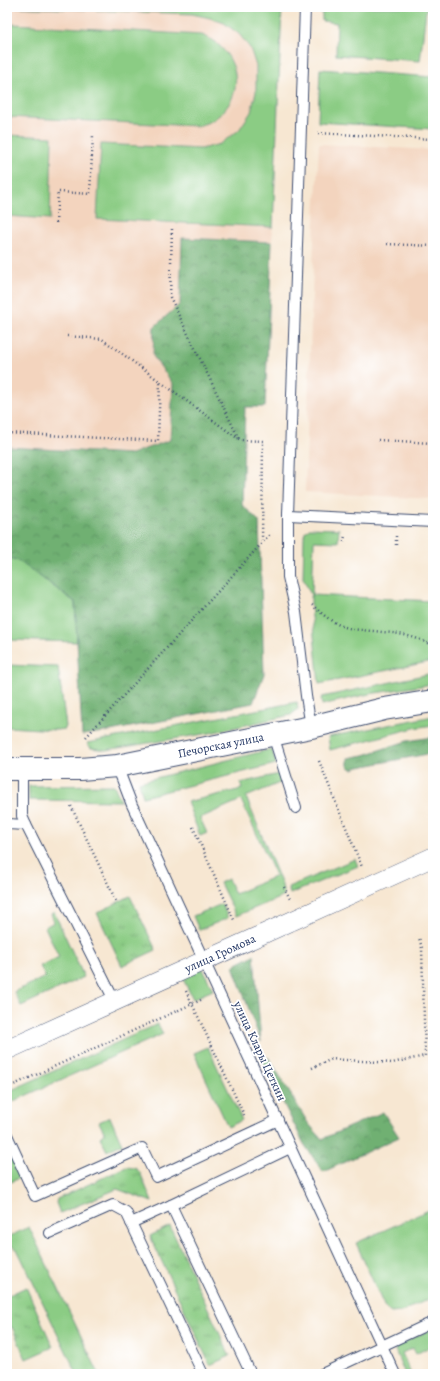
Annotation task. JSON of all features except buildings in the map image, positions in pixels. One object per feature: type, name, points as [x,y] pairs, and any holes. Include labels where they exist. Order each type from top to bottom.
[{"type":"street","name":"Печорская улица","points":[[15,769],[80,769],[117,766],[311,727],[384,709],[433,701]]},
{"type":"street","name":"улица Громова","points":[[7,1050],[433,857]]},
{"type":"lane","points":[[305,7],[288,515],[288,577],[296,612],[311,727]]},
{"type":"lane","points":[[288,515],[433,522]]},
{"type":"lane","points":[[273,735],[296,808]]},
{"type":"lane","name":"улица Клары Цеткин","points":[[117,766],[132,805],[395,1374]]},
{"type":"lane","points":[[15,769],[22,816],[115,1002]]},
{"type":"lane","points":[[7,824],[26,825]]},
{"type":"lane","points":[[7,1135],[34,1196],[142,1148],[156,1177],[278,1120]]},
{"type":"lane","points":[[131,1224],[290,1148]]},
{"type":"lane","points":[[171,1204],[251,1374]]},
{"type":"lane","points":[[50,1232],[113,1205],[126,1212],[203,1374]]},
{"type":"lane","points":[[322,1374],[433,1322]]},
{"type":"path","points":[[301,132],[433,139]]},
{"type":"path","points":[[56,224],[58,192],[90,194],[93,135]]},
{"type":"path","points":[[172,229],[170,297],[239,439]]},
{"type":"path","points":[[387,244],[433,246]]},
{"type":"path","points":[[67,336],[102,339],[239,439],[263,441],[262,543]]},
{"type":"path","points":[[7,432],[158,441],[160,381]]},
{"type":"path","points":[[378,440],[433,443]]},
{"type":"path","points":[[86,737],[288,515]]},
{"type":"path","points":[[311,604],[321,614],[341,626],[361,631],[382,632],[423,640],[433,646]]},
{"type":"path","points":[[319,761],[357,857]]},
{"type":"path","points":[[71,806],[117,903]]},
{"type":"path","points":[[193,827],[235,922]]},
{"type":"path","points":[[312,1068],[332,1059],[392,1063],[425,1056],[422,948],[419,938]]},
{"type":"path","points":[[177,973],[252,1132]]},
{"type":"path","points":[[7,1088],[218,992]]},
{"type":"shaded area","points":[[7,7],[282,7],[265,407],[245,407],[238,503],[7,494]]},
{"type":"shaded area","points":[[319,144],[433,150],[433,499],[305,492]]},
{"type":"green space","points":[[13,7],[282,7],[273,227],[97,219],[101,144],[201,149],[220,144],[239,130],[251,112],[256,92],[256,66],[250,48],[239,34],[224,23],[192,14]]},
{"type":"green space","points":[[322,7],[428,7],[426,11],[420,61],[336,55],[337,23],[322,21]]},
{"type":"green space","points":[[13,24],[202,35],[224,50],[231,61],[235,72],[236,84],[233,96],[227,107],[217,117],[210,122],[197,126],[7,117],[7,25]]},
{"type":"green space","points":[[320,69],[433,77],[433,129],[318,122]]},
{"type":"green space","points":[[7,135],[52,137],[50,219],[7,216]]},
{"type":"green space","points":[[182,238],[272,242],[265,407],[245,407],[242,505],[259,521],[264,674],[253,703],[105,732],[82,735],[75,602],[19,561],[7,557],[7,447],[131,454],[170,440],[173,384],[153,356],[154,327],[180,304]]},
{"type":"green space","points":[[309,528],[339,529],[338,542],[314,541],[312,595],[433,601],[433,661],[319,684],[311,595],[303,578],[304,537],[305,532]]},
{"type":"green space","points":[[7,557],[19,561],[75,602],[77,642],[7,640]]},
{"type":"green space","points":[[7,665],[58,667],[66,726],[65,729],[56,730],[7,727]]},
{"type":"green space","points":[[433,673],[433,684],[369,694],[322,705],[322,697]]},
{"type":"green space","points":[[297,702],[298,709],[291,715],[210,733],[106,750],[91,748],[87,743]]},
{"type":"green space","points":[[433,716],[433,725],[414,728],[330,750],[328,737]]},
{"type":"green space","points":[[433,737],[433,753],[352,769],[348,766],[348,758],[364,755],[407,741]]},
{"type":"green space","points":[[272,749],[276,764],[143,797],[139,782]]},
{"type":"green space","points":[[279,774],[282,782],[246,797],[282,885],[284,896],[236,916],[220,883],[228,879],[235,894],[276,876],[241,800],[200,818],[207,833],[200,836],[187,802],[242,789],[240,783]]},
{"type":"green space","points":[[114,785],[121,801],[29,800],[29,786]]},
{"type":"green space","points":[[355,859],[358,866],[290,894],[288,887]]},
{"type":"green space","points":[[130,896],[156,950],[122,966],[97,913]]},
{"type":"green space","points":[[222,904],[228,918],[199,930],[193,916]]},
{"type":"green space","points":[[54,912],[84,977],[21,1006],[14,992],[45,977],[40,966],[59,957],[45,927],[54,922],[51,914]]},
{"type":"green space","points":[[254,955],[261,1042],[233,966]]},
{"type":"green space","points":[[202,967],[213,990],[193,999],[182,977]]},
{"type":"green space","points":[[158,1024],[163,1034],[7,1104],[7,1092]]},
{"type":"green space","points":[[208,1047],[242,1120],[228,1127],[194,1053]]},
{"type":"green space","points":[[264,1058],[269,1058],[308,1123],[322,1139],[383,1112],[399,1137],[323,1172],[304,1144],[263,1063]]},
{"type":"green space","points":[[110,1117],[122,1144],[107,1151],[100,1137],[105,1134],[99,1122]]},
{"type":"green space","points":[[7,1146],[21,1177],[7,1184],[8,1179]]},
{"type":"green space","points":[[126,1167],[135,1168],[140,1172],[152,1202],[117,1189],[60,1213],[56,1203],[57,1199]]},
{"type":"green space","points":[[431,1209],[428,1225],[433,1235],[433,1297],[401,1312],[391,1313],[385,1308],[356,1243]]},
{"type":"green space","points":[[170,1226],[230,1356],[210,1365],[150,1236]]},
{"type":"green space","points":[[29,1227],[99,1374],[77,1374],[17,1249],[7,1244],[7,1234],[8,1237]]},
{"type":"green space","points":[[26,1287],[53,1347],[26,1359],[12,1327],[7,1329],[7,1296]]},
{"type":"green space","points":[[433,1328],[433,1345],[416,1354],[413,1348],[402,1353],[411,1374],[405,1374],[395,1350],[398,1345]]}]
